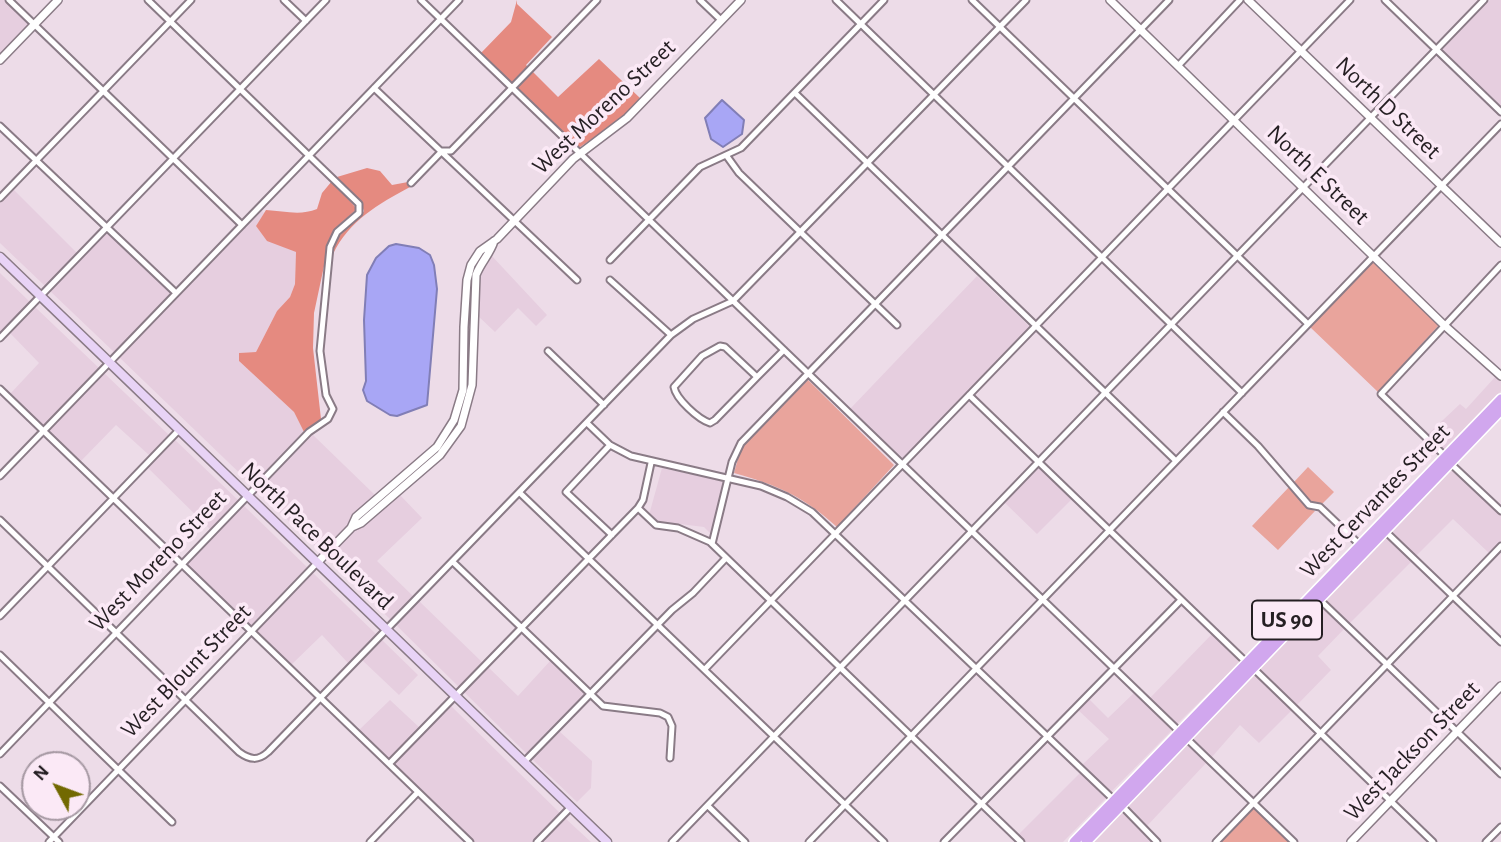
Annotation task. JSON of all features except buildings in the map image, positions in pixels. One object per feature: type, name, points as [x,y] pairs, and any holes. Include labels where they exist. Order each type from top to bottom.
[{"type":"main road","name":"North Pace Boulevard","points":[[0,257],[607,842]]},
{"type":"main road","name":"West Cervantes Street","points":[[1250,665],[1385,531],[1501,399]]},
{"type":"main road","name":"West Cervantes Street","points":[[1086,842],[1118,803],[1360,545],[1412,491],[1501,410]]},
{"type":"main road","points":[[1385,531],[1385,524],[1409,498],[1412,491]]},
{"type":"main road","points":[[1332,586],[1339,572],[1359,552],[1360,545]]},
{"type":"main road","name":"West Cervantes Street","points":[[1074,842],[1118,803]]},
{"type":"street","points":[[9,0],[242,225]]},
{"type":"street","points":[[0,60],[58,0]]},
{"type":"street","points":[[148,0],[309,155]]},
{"type":"street","points":[[0,198],[191,0]]},
{"type":"street","points":[[284,0],[306,21]]},
{"type":"street","points":[[0,338],[326,0]]},
{"type":"street","points":[[421,0],[1294,842]]},
{"type":"street","points":[[0,476],[459,0]]},
{"type":"street","points":[[411,183],[442,151],[451,151],[597,0]]},
{"type":"street","points":[[700,0],[721,20]]},
{"type":"street","name":"West Moreno Street","points":[[494,241],[580,154],[626,118],[741,0]]},
{"type":"street","points":[[836,0],[1242,393]]},
{"type":"street","points":[[610,260],[700,167],[741,148],[884,0]]},
{"type":"street","points":[[972,0],[1308,324]]},
{"type":"street","points":[[0,520],[239,752],[253,759],[260,758],[671,335],[693,319],[733,301],[1027,0]]},
{"type":"street","name":"North E Street","points":[[1110,0],[1444,325],[1501,376]]},
{"type":"street","points":[[712,544],[734,456],[741,443],[1169,0]]},
{"type":"street","points":[[1178,66],[1240,0]]},
{"type":"street","name":"North D Street","points":[[1248,0],[1501,243]]},
{"type":"street","points":[[705,669],[1350,0]]},
{"type":"street","points":[[1385,0],[1501,112]]},
{"type":"street","points":[[672,842],[1484,0]]},
{"type":"street","points":[[374,88],[577,280]]},
{"type":"street","points":[[795,93],[1176,461]]},
{"type":"street","points":[[809,842],[1501,124]]},
{"type":"street","points":[[0,126],[176,293]]},
{"type":"street","name":"West Moreno Street","points":[[0,754],[309,432],[330,418],[332,405],[326,396],[320,351],[330,247],[337,232],[360,210],[356,201],[309,155]]},
{"type":"street","points":[[726,155],[739,173],[897,325]]},
{"type":"street","name":"West Blount Street","points":[[54,840],[118,769],[351,528],[356,517],[418,470],[444,439],[467,391],[464,327],[468,272],[480,251],[494,241]]},
{"type":"street","points":[[1501,265],[1381,394],[1501,511]]},
{"type":"street","points":[[610,280],[671,335]]},
{"type":"street","points":[[757,377],[725,347],[720,346],[702,356],[675,384],[674,390],[704,421],[715,421],[784,350]]},
{"type":"street","points":[[548,351],[604,405]]},
{"type":"street","points":[[0,388],[470,842]]},
{"type":"street","points":[[969,395],[1433,842]]},
{"type":"street","points":[[1223,412],[1287,478],[1309,505],[1320,507],[1360,545]]},
{"type":"street","points":[[587,423],[610,445],[631,457],[761,486],[813,512],[1157,842]]},
{"type":"street","points":[[0,616],[179,430]]},
{"type":"street","points":[[610,445],[566,492],[612,535]]},
{"type":"street","points":[[389,764],[638,508],[643,500],[651,463]]},
{"type":"street","points":[[520,493],[884,842]]},
{"type":"street","points":[[638,508],[656,525],[678,528],[712,544],[1021,842]]},
{"type":"street","points":[[1385,531],[1501,642]]},
{"type":"street","points":[[1216,842],[1501,546]]},
{"type":"street","points":[[524,762],[726,558]]},
{"type":"street","points":[[453,562],[607,708],[665,715],[671,726],[670,758]]},
{"type":"street","points":[[1319,599],[1501,774]]},
{"type":"street","points":[[944,842],[1181,600]]},
{"type":"street","points":[[0,655],[172,822]]},
{"type":"street","name":"West Jackson Street","points":[[1351,842],[1501,686]]},
{"type":"street","points":[[0,786],[54,840]]},
{"type":"street","points":[[370,842],[418,792]]},
{"type":"street","points":[[708,806],[745,842]]},
{"type":"street","points":[[537,842],[571,807]]},
{"type":"street","points":[[1486,842],[1501,827]]},
{"type":"shaded area","points":[[0,0],[5,0],[30,24],[0,55]]},
{"type":"shaded area","points":[[517,0],[517,4],[552,37],[526,65],[558,97],[599,59],[640,98],[620,120],[580,147],[575,146],[481,53],[511,22]]},
{"type":"shaded area","points":[[1490,0],[1501,0],[1501,106],[1442,49]]},
{"type":"shaded area","points":[[722,100],[744,120],[742,134],[723,147],[711,139],[705,118]]},
{"type":"shaded area","points":[[367,168],[380,171],[392,185],[408,182],[410,187],[365,214],[347,232],[333,254],[341,234],[364,211],[361,203],[337,177]]},
{"type":"shaded area","points":[[332,181],[357,209],[340,224],[330,238],[314,313],[313,348],[321,419],[304,432],[294,412],[239,361],[239,353],[256,352],[277,311],[290,297],[295,284],[296,252],[267,241],[256,226],[266,210],[298,213],[317,209],[322,193]]},
{"type":"shaded area","points":[[13,189],[77,253],[45,286],[0,243],[0,203]]},
{"type":"shaded area","points":[[261,210],[264,213],[256,226],[267,240],[296,252],[295,284],[290,297],[277,311],[256,352],[239,353],[239,361],[294,412],[304,432],[253,486],[119,357]]},
{"type":"shaded area","points":[[107,232],[171,293],[114,352],[50,291]]},
{"type":"shaded area","points":[[396,244],[419,248],[430,255],[437,289],[427,405],[397,416],[390,415],[367,401],[363,390],[366,381],[364,320],[367,275],[376,258],[389,246]]},
{"type":"shaded area","points":[[491,255],[547,315],[536,326],[518,308],[495,332],[477,315],[480,276]]},
{"type":"shaded area","points":[[1373,261],[1439,325],[1378,392],[1310,327]]},
{"type":"shaded area","points":[[0,273],[30,302],[0,333]]},
{"type":"shaded area","points":[[977,276],[1030,327],[903,458],[850,409]]},
{"type":"shaded area","points":[[35,307],[99,368],[43,426],[10,394],[39,363],[10,333]]},
{"type":"shaded area","points":[[104,373],[169,435],[149,455],[116,425],[80,462],[48,431]]},
{"type":"shaded area","points":[[1496,376],[1501,380],[1501,391],[1444,451],[1427,435],[1460,404],[1466,409]]},
{"type":"shaded area","points":[[808,380],[894,465],[837,527],[813,507],[789,493],[734,473],[741,448]]},
{"type":"shaded area","points":[[312,434],[376,496],[322,553],[258,491]]},
{"type":"shaded area","points":[[174,439],[238,500],[210,529],[147,467]]},
{"type":"shaded area","points":[[1039,467],[1072,499],[1037,534],[1005,503]]},
{"type":"shaded area","points":[[1308,467],[1334,492],[1321,505],[1311,502],[1294,482]]},
{"type":"shaded area","points":[[662,468],[724,481],[711,534],[704,527],[656,521],[649,515]]},
{"type":"shaded area","points":[[1453,469],[1501,515],[1501,541],[1489,553],[1453,519],[1416,556],[1391,533]]},
{"type":"shaded area","points":[[1290,486],[1307,507],[1315,511],[1278,550],[1252,526]]},
{"type":"shaded area","points":[[400,495],[422,518],[377,561],[414,597],[390,619],[327,558],[354,530]]},
{"type":"shaded area","points":[[243,505],[308,568],[251,626],[186,564]]},
{"type":"shaded area","points":[[1387,537],[1412,561],[1349,624],[1325,601]]},
{"type":"shaded area","points":[[313,573],[376,634],[348,663],[322,635],[291,665],[256,631]]},
{"type":"shaded area","points":[[419,601],[483,663],[459,687],[395,624]]},
{"type":"shaded area","points":[[1321,605],[1345,628],[1318,656],[1331,670],[1296,706],[1259,670]]},
{"type":"shaded area","points":[[1212,634],[1241,661],[1177,724],[1150,698]]},
{"type":"shaded area","points":[[381,639],[418,675],[399,695],[361,659]]},
{"type":"shaded area","points":[[551,660],[586,694],[527,754],[464,692],[488,667],[518,696]]},
{"type":"shaded area","points":[[1255,674],[1292,710],[1259,743],[1240,725],[1211,758],[1192,739]]},
{"type":"shaded area","points":[[1135,692],[1173,729],[1111,792],[1082,765],[1109,739],[1077,709],[1088,698],[1108,718]]},
{"type":"shaded area","points":[[390,700],[420,728],[389,759],[359,730]]},
{"type":"shaded area","points":[[451,706],[560,813],[532,842],[474,842],[394,764]]},
{"type":"shaded area","points":[[559,731],[592,761],[591,788],[577,802],[532,759]]},
{"type":"shaded area","points":[[1188,743],[1207,762],[1146,827],[1127,807]]},
{"type":"shaded area","points":[[1081,772],[1107,797],[1063,842],[1025,842],[1018,835]]},
{"type":"shaded area","points":[[1254,807],[1290,842],[1220,842]]},
{"type":"shaded area","points":[[1122,811],[1153,842],[1092,842]]},
{"type":"shaded area","points":[[565,818],[591,842],[542,842]]}]
